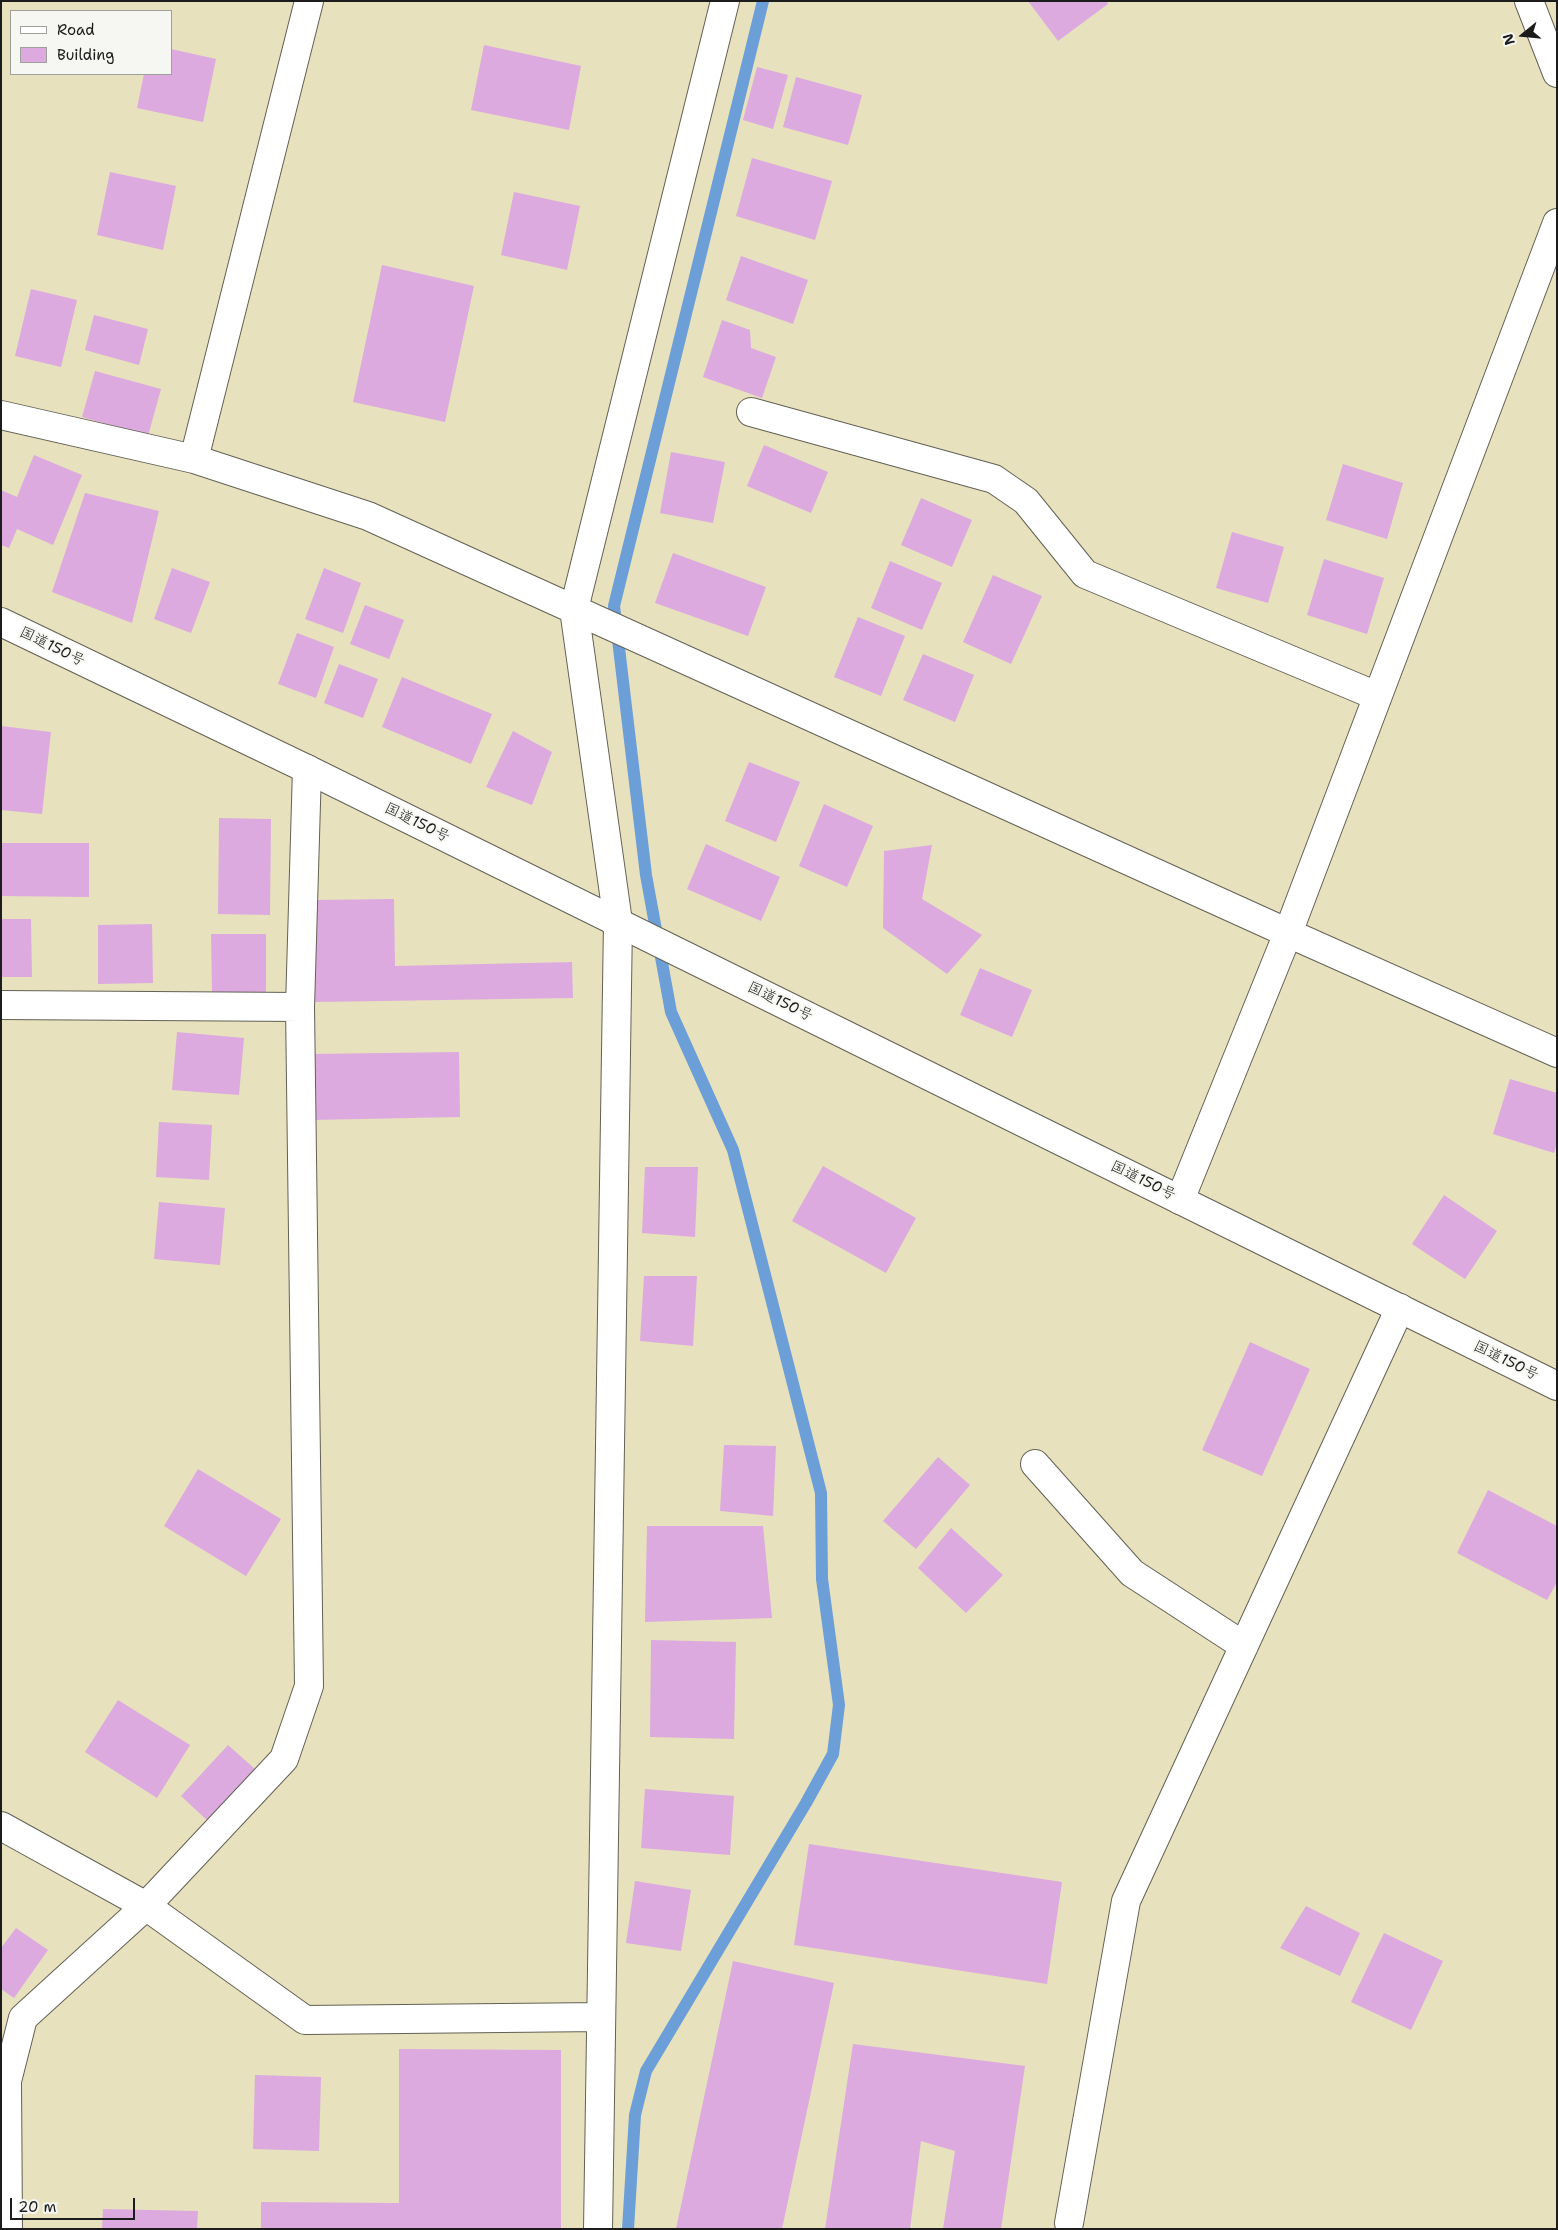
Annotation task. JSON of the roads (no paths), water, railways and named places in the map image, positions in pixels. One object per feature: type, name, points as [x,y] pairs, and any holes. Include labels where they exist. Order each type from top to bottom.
[{"type":"main road","points":[[194,459],[309,1]]},
{"type":"main road","points":[[598,2229],[618,922],[574,609],[725,1]]},
{"type":"main road","points":[[1529,1],[1557,73]]},
{"type":"main road","points":[[1180,1200],[1288,933],[1557,223]]},
{"type":"main road","points":[[751,412],[994,479],[1026,501],[1085,574],[1377,696]]},
{"type":"main road","points":[[1,415],[194,459],[368,516],[1557,1053]]},
{"type":"main road","name":"国道150号","points":[[1,622],[307,769],[1557,1386]]},
{"type":"main road","points":[[8,2229],[7,2081],[23,2018],[146,1906],[284,1759],[309,1686],[300,1007],[307,769]]},
{"type":"main road","points":[[1,1005],[300,1007]]},
{"type":"main road","points":[[1069,2223],[1126,1901],[1400,1308]]},
{"type":"main road","points":[[1035,1464],[1132,1573],[1244,1646]]},
{"type":"main road","points":[[1,1826],[146,1906],[305,2020],[601,2017]]},
{"type":"waterway","points":[[628,2229],[635,2115],[646,2071],[806,1803],[833,1754],[839,1705],[822,1579],[821,1493],[733,1150],[671,1012],[646,875],[614,606],[763,1]]}]
